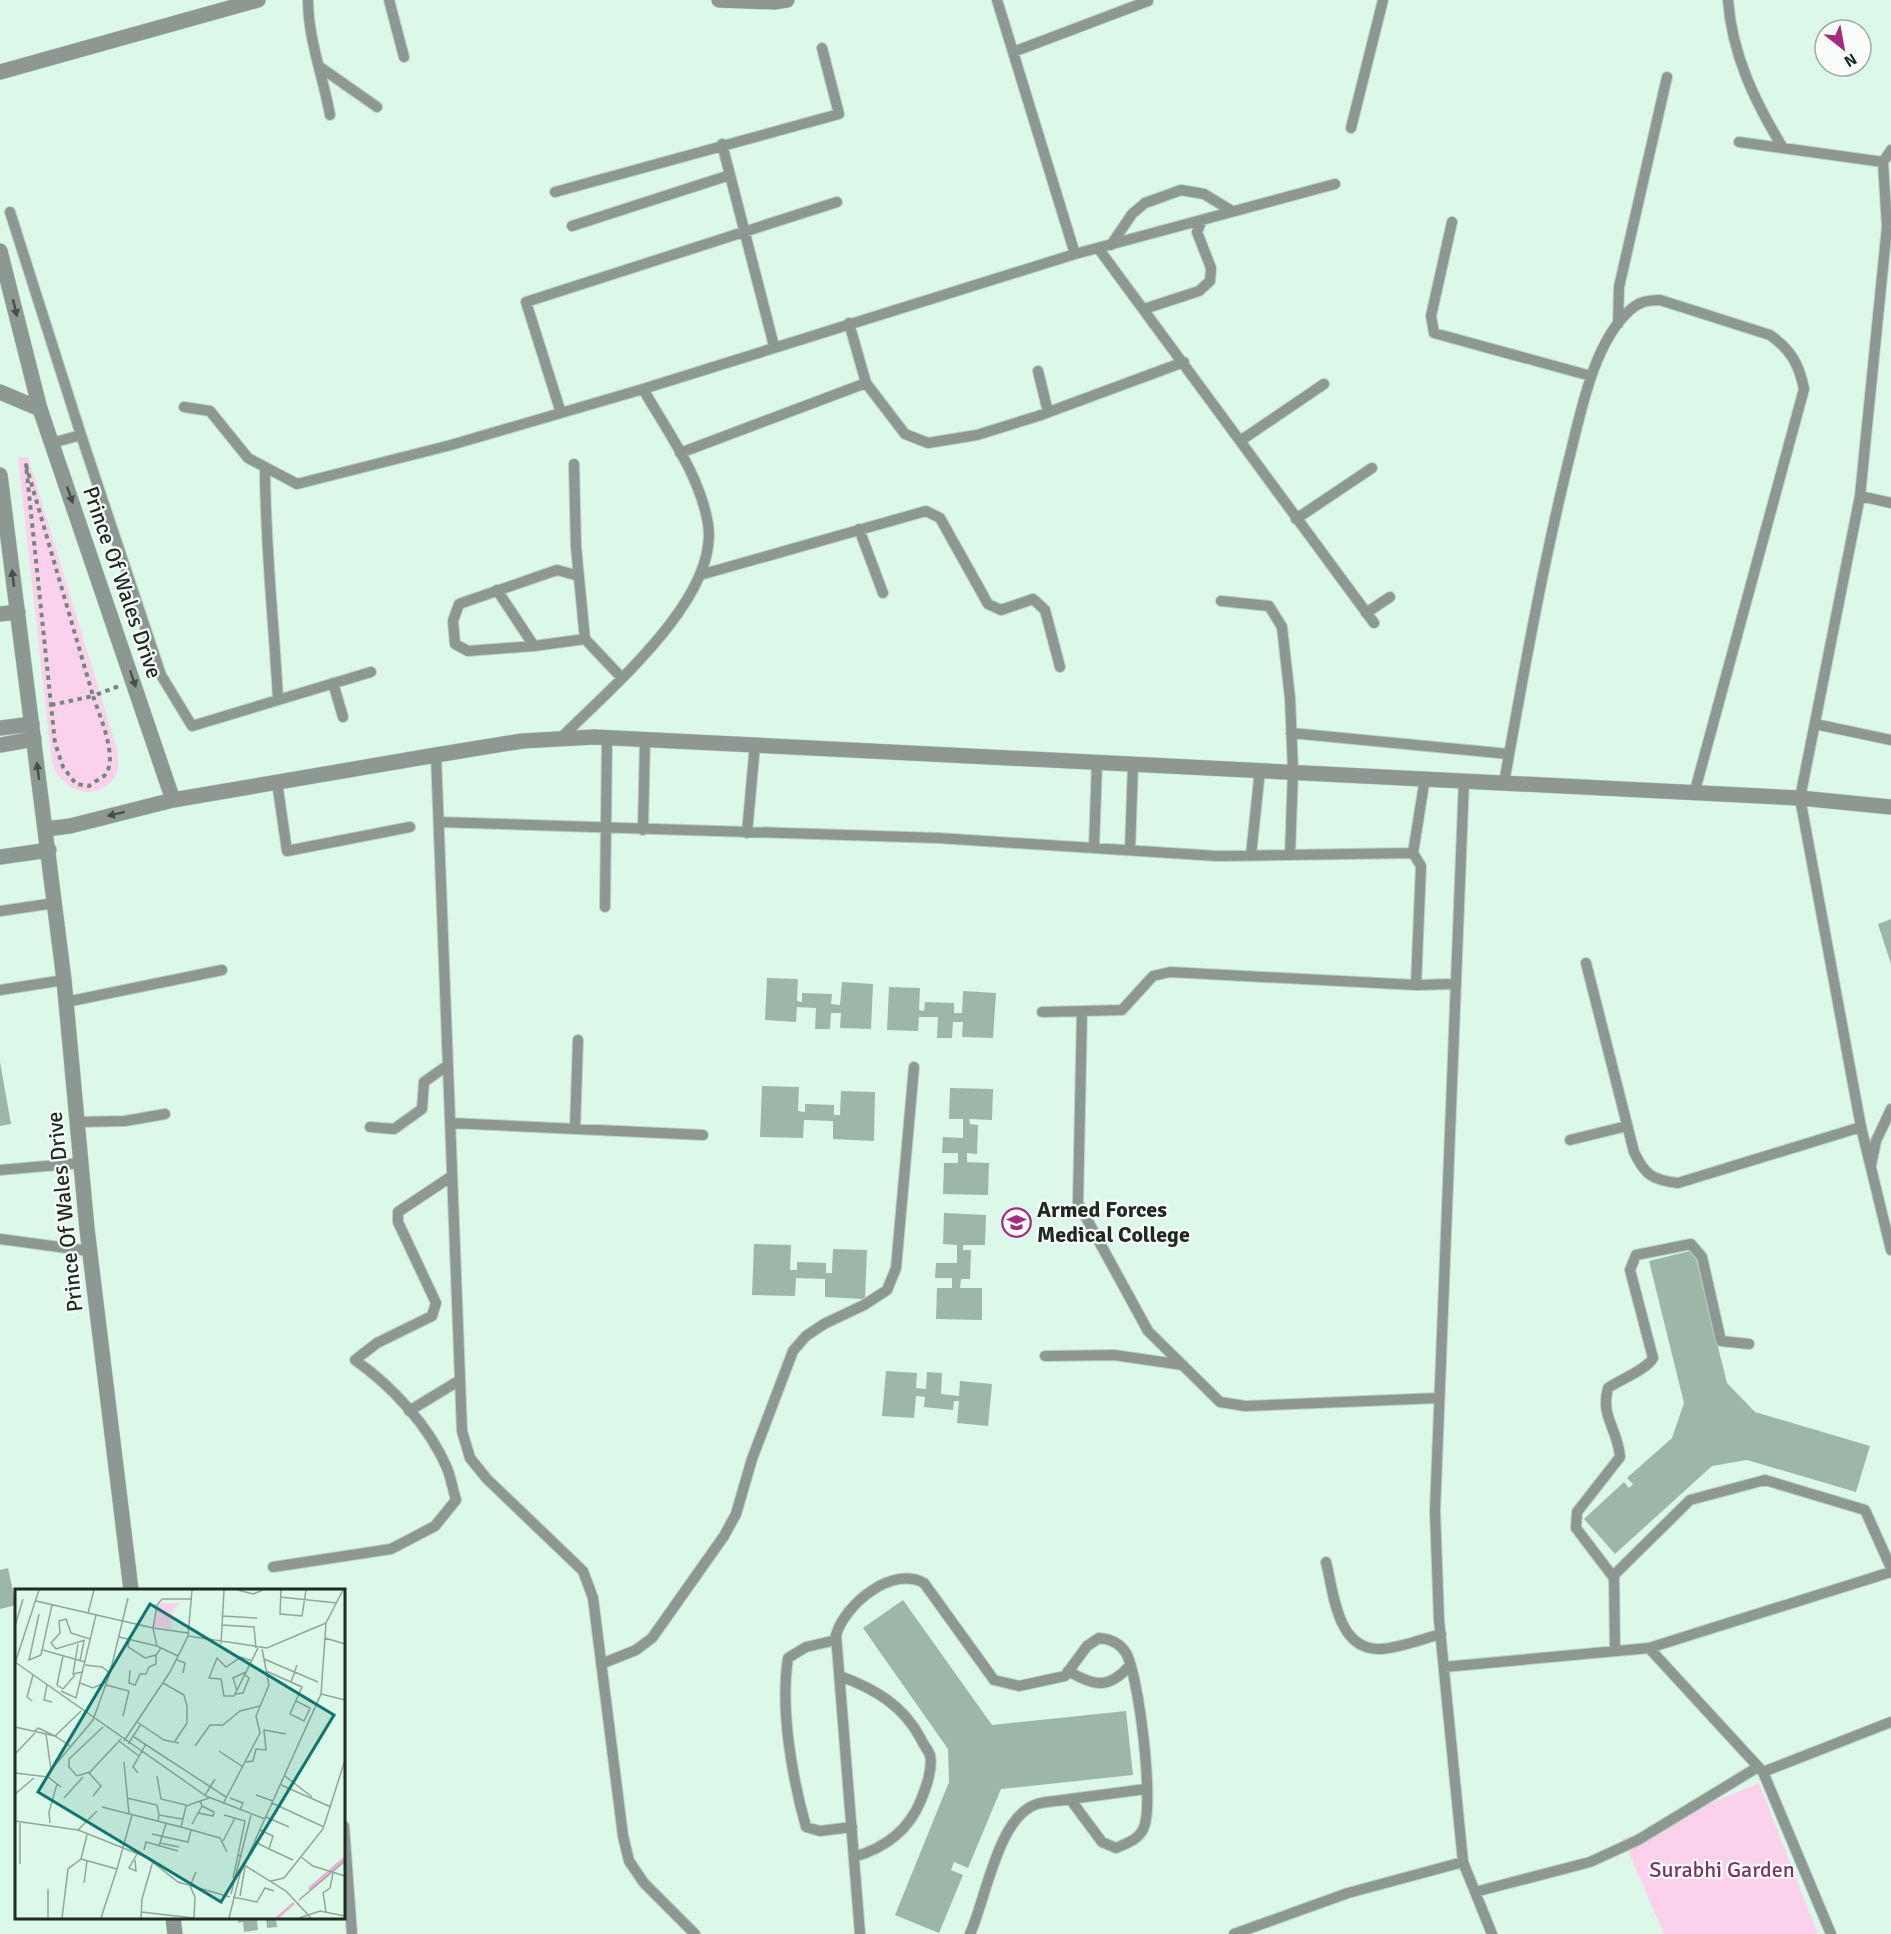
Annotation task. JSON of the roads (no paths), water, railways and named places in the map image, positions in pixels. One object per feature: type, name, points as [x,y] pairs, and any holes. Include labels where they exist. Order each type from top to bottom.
[{"type":"street","points":[[0,72],[258,0]]},
{"type":"street","points":[[719,0],[774,2],[787,0]]},
{"type":"street","name":"Prince Of Wales Drive","points":[[0,251],[40,410],[173,800]]},
{"type":"street","points":[[0,392],[40,410]]},
{"type":"street","name":"Prince Of Wales Drive","points":[[0,475],[49,850],[64,980],[89,1251],[131,1589]]},
{"type":"street","points":[[0,614],[18,612]]},
{"type":"street","points":[[0,728],[33,732]]},
{"type":"street","points":[[0,745],[33,732]]},
{"type":"street","points":[[46,829],[70,826],[173,800],[522,741],[607,738],[1800,798],[1891,807]]},
{"type":"street","points":[[0,857],[49,850]]},
{"type":"street","points":[[173,1919],[176,1934]]},
{"type":"lane","points":[[308,0],[308,27],[320,67],[330,115]]},
{"type":"lane","points":[[389,0],[404,57]]},
{"type":"lane","points":[[997,0],[1075,254]]},
{"type":"lane","points":[[1351,128],[1383,0]]},
{"type":"lane","points":[[1728,0],[1730,22],[1742,67],[1757,106],[1783,148]]},
{"type":"lane","points":[[1013,52],[1148,1]]},
{"type":"lane","points":[[555,192],[722,144],[839,114],[822,48]]},
{"type":"lane","points":[[320,67],[377,107]]},
{"type":"lane","points":[[1618,324],[1619,287],[1667,77]]},
{"type":"lane","points":[[1739,142],[1883,162]]},
{"type":"lane","points":[[722,144],[774,346]]},
{"type":"lane","points":[[1891,150],[1883,162],[1889,230],[1860,496],[1800,798],[1861,1127],[1891,1250]]},
{"type":"lane","points":[[572,226],[730,175]]},
{"type":"lane","points":[[184,407],[210,411],[248,458],[297,484],[561,413],[1075,254],[1335,183]]},
{"type":"lane","points":[[1111,244],[1132,214],[1145,203],[1181,190],[1204,194],[1232,211]]},
{"type":"lane","points":[[561,413],[526,302],[837,202]]},
{"type":"lane","points":[[10,212],[161,675],[192,726],[371,672]]},
{"type":"lane","points":[[1144,309],[1199,291],[1210,281],[1211,268],[1197,232],[1202,220]]},
{"type":"lane","points":[[1452,222],[1431,316],[1434,333],[1591,376]]},
{"type":"lane","points":[[1098,248],[1374,623]]},
{"type":"lane","points":[[1504,783],[1526,651],[1555,518],[1591,376],[1618,324],[1628,312],[1645,300],[1660,300],[1770,335],[1785,346],[1800,365],[1804,388],[1694,794]]},
{"type":"lane","points":[[849,323],[866,383],[905,434],[928,443],[977,435],[1048,412],[1184,362]]},
{"type":"lane","points":[[1038,371],[1048,412]]},
{"type":"lane","points":[[680,453],[866,383]]},
{"type":"lane","points":[[1240,441],[1324,384]]},
{"type":"lane","points":[[560,739],[658,639],[692,595],[705,565],[709,525],[695,482],[643,389]]},
{"type":"lane","points":[[52,443],[81,435]]},
{"type":"lane","points":[[574,464],[579,576],[585,639],[621,677]]},
{"type":"lane","points":[[266,467],[265,520],[278,700]]},
{"type":"lane","points":[[1296,519],[1372,468]]},
{"type":"lane","points":[[1860,496],[1891,503]]},
{"type":"lane","points":[[700,575],[926,511],[940,518],[988,604],[1001,610],[1033,599],[1045,610],[1060,667]]},
{"type":"lane","points":[[859,529],[882,593]]},
{"type":"lane","points":[[579,576],[557,570],[459,604],[453,621],[455,644],[468,651],[585,639]]},
{"type":"lane","points":[[497,590],[534,646]]},
{"type":"lane","points":[[1366,613],[1390,597]]},
{"type":"lane","points":[[1221,601],[1269,606],[1282,627],[1290,698],[1293,771],[1290,855]]},
{"type":"lane","points":[[333,683],[343,717]]},
{"type":"lane","points":[[1815,724],[1891,740]]},
{"type":"lane","points":[[1291,733],[1509,754]]},
{"type":"lane","points":[[605,907],[604,828],[607,738]]},
{"type":"lane","points":[[643,830],[645,739]]},
{"type":"lane","points":[[747,833],[755,745]]},
{"type":"lane","points":[[436,755],[462,1431],[470,1458],[487,1479],[583,1571],[593,1598],[628,1861],[644,1883],[694,1934]]},
{"type":"lane","points":[[1094,848],[1097,762]]},
{"type":"lane","points":[[1130,850],[1133,764]]},
{"type":"lane","points":[[1251,855],[1260,770]]},
{"type":"lane","points":[[1416,985],[1421,866],[1413,853],[1425,778]]},
{"type":"lane","points":[[1464,780],[1435,1511],[1441,1634],[1463,1862],[1492,1934]]},
{"type":"lane","points":[[277,782],[287,850],[410,827]]},
{"type":"lane","points":[[439,822],[938,838],[1251,855],[1413,853]]},
{"type":"lane","points":[[0,911],[55,903]]},
{"type":"lane","points":[[1586,963],[1634,1152],[1643,1171],[1659,1181],[1678,1184],[1861,1127]]},
{"type":"lane","points":[[66,1002],[222,970]]},
{"type":"lane","points":[[1042,1012],[1122,1010],[1153,975],[1170,972],[1416,985],[1456,984]]},
{"type":"lane","points":[[0,990],[64,980]]},
{"type":"lane","points":[[1082,1011],[1078,1203],[1148,1330],[1220,1402],[1245,1406],[1438,1398]]},
{"type":"lane","points":[[575,1129],[578,1040]]},
{"type":"lane","points":[[370,1127],[394,1129],[422,1109],[424,1082],[448,1065]]},
{"type":"lane","points":[[601,1664],[636,1650],[652,1638],[724,1536],[736,1514],[752,1459],[793,1351],[806,1336],[824,1324],[864,1305],[886,1290],[896,1269],[914,1067]]},
{"type":"lane","points":[[1870,1169],[1876,1141],[1891,1109]]},
{"type":"lane","points":[[77,1122],[125,1121],[165,1114]]},
{"type":"lane","points":[[450,1123],[703,1135]]},
{"type":"lane","points":[[1570,1140],[1628,1126]]},
{"type":"lane","points":[[0,1170],[81,1163]]},
{"type":"lane","points":[[273,1568],[391,1549],[435,1526],[456,1500],[447,1469],[409,1411],[375,1374],[355,1360],[377,1343],[432,1316],[436,1303],[398,1222],[398,1212],[452,1176]]},
{"type":"lane","points":[[0,1239],[89,1251]]},
{"type":"lane","points":[[1614,1578],[1576,1528],[1576,1520],[1577,1512],[1620,1457],[1619,1441],[1606,1417],[1605,1400],[1608,1388],[1628,1374],[1648,1366],[1653,1358],[1630,1270],[1636,1256],[1691,1244],[1702,1257],[1721,1341],[1749,1344]]},
{"type":"lane","points":[[1045,1356],[1114,1355],[1184,1365]]},
{"type":"lane","points":[[409,1411],[460,1380]]},
{"type":"lane","points":[[1444,1667],[1649,1648],[1891,1570],[1865,1510],[1765,1480],[1690,1500],[1614,1575],[1615,1651]]},
{"type":"lane","points":[[1326,1562],[1342,1624],[1350,1638],[1363,1647],[1382,1649],[1441,1634]]},
{"type":"lane","points":[[860,1934],[836,1640],[840,1622],[850,1608],[867,1594],[894,1580],[912,1576],[924,1583],[994,1680],[1019,1686],[1065,1676],[1087,1646],[1099,1638],[1112,1640],[1125,1652],[1136,1688],[1146,1789],[1144,1827],[1133,1841],[1116,1848],[1102,1842],[1070,1799]]},
{"type":"lane","points":[[836,1640],[806,1647],[788,1658],[784,1683],[798,1794],[806,1827],[820,1831],[852,1827]]},
{"type":"lane","points":[[1649,1648],[1761,1769],[1831,1934]]},
{"type":"lane","points":[[1068,1671],[1094,1684],[1105,1683],[1120,1677],[1130,1665]]},
{"type":"lane","points":[[840,1676],[868,1687],[896,1706],[913,1725],[930,1756],[928,1782],[914,1818],[895,1837],[870,1852],[854,1857]]},
{"type":"lane","points":[[1475,1892],[1590,1862],[1638,1840],[1761,1769],[1891,1722]]},
{"type":"lane","points":[[970,1934],[1008,1831],[1023,1811],[1037,1804],[1146,1789]]},
{"type":"lane","points":[[1234,1934],[1348,1893],[1463,1862]]},
{"type":"lane","points":[[345,1872],[352,1934]]},
{"type":"place","name":"Armed Forces Medical College","points":[[1016,1222]]},
{"type":"park label","name":"Surabhi Garden","points":[[1722,1869]]}]
